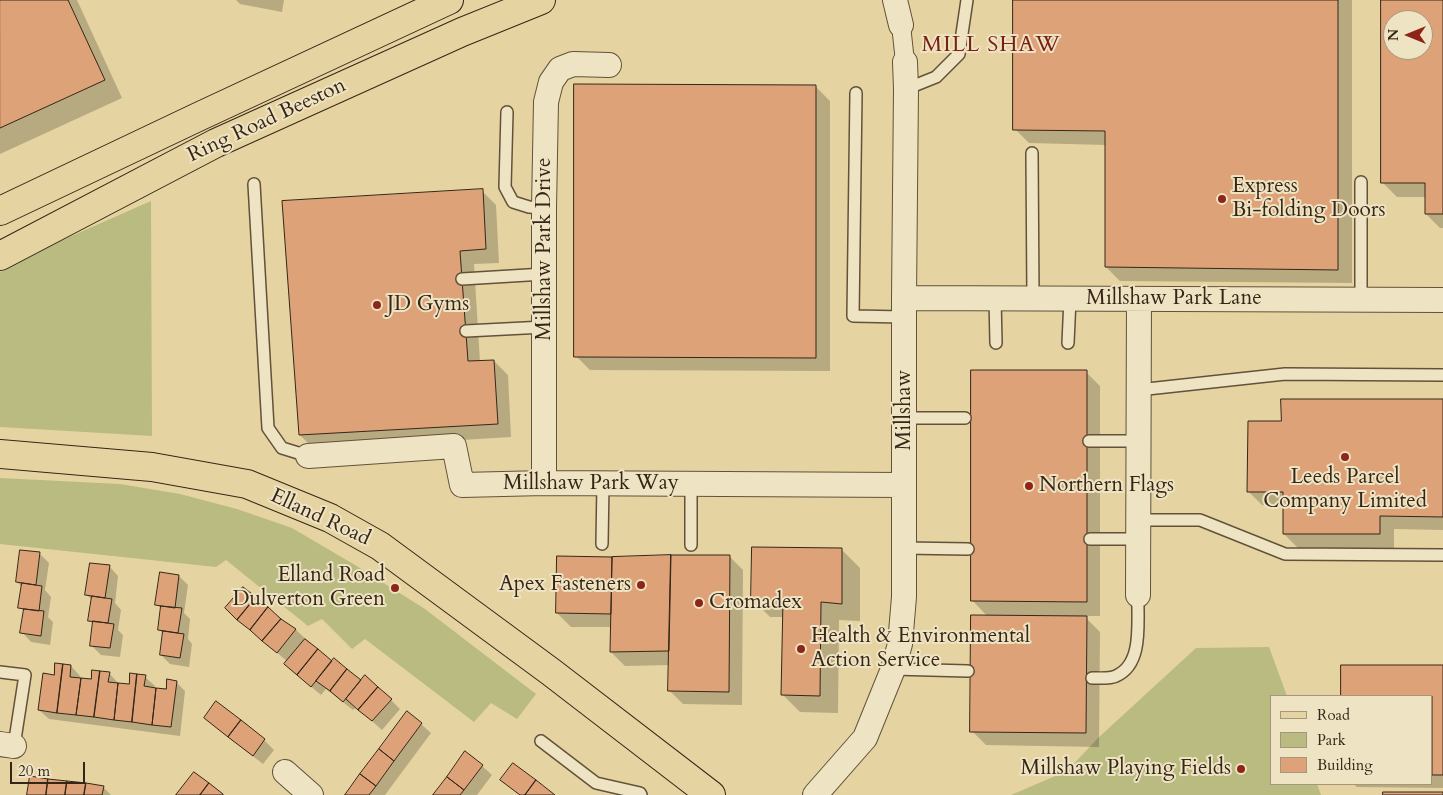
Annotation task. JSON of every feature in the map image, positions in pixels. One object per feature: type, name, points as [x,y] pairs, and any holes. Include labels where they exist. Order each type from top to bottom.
[{"type":"main road","name":"Ring Road Beeston","points":[[0,211],[449,0]]},
{"type":"main road","name":"Ring Road Beeston","points":[[0,256],[216,143],[462,32],[541,0]]},
{"type":"main road","name":"Elland Road","points":[[0,454],[152,467],[247,484],[330,518],[387,551],[551,672],[711,795]]},
{"type":"street","name":"Millshaw","points":[[815,795],[865,738],[893,669],[900,644],[904,597],[906,89],[901,25],[895,0]]},
{"type":"street","name":"Millshaw Park Drive","points":[[544,483],[546,102],[551,82],[560,69],[573,64],[609,66]]},
{"type":"street","name":"Millshaw Park Lane","points":[[904,308],[995,298],[1443,300]]},
{"type":"street","points":[[1138,595],[1139,299]]},
{"type":"street","name":"Millshaw Park Way","points":[[308,456],[454,446],[462,485],[544,483],[904,485]]},
{"type":"street","points":[[285,772],[311,795]]},
{"type":"lane","points":[[906,89],[936,77],[959,54],[967,0]]},
{"type":"lane","points":[[856,93],[853,316],[904,308]]},
{"type":"lane","points":[[507,112],[504,186],[512,202],[529,208],[544,208]]},
{"type":"lane","points":[[1032,153],[1033,298]]},
{"type":"lane","points":[[1361,182],[1361,300]]},
{"type":"lane","points":[[254,184],[268,428],[282,448],[308,456]]},
{"type":"lane","points":[[462,280],[544,274]]},
{"type":"lane","points":[[995,298],[996,343]]},
{"type":"lane","points":[[1068,343],[1070,299]]},
{"type":"lane","points":[[466,331],[544,327]]},
{"type":"lane","points":[[1138,390],[1285,374],[1443,375]]},
{"type":"lane","points":[[905,418],[965,418]]},
{"type":"lane","points":[[1090,441],[1138,441]]},
{"type":"lane","points":[[602,544],[603,483]]},
{"type":"lane","points":[[691,484],[691,545]]},
{"type":"lane","points":[[1090,539],[1200,520],[1286,554],[1443,555]]},
{"type":"lane","points":[[904,548],[968,549]]},
{"type":"lane","points":[[1092,678],[1115,677],[1130,666],[1137,649],[1138,595]]},
{"type":"lane","points":[[893,669],[968,671]]},
{"type":"lane","points":[[0,672],[25,675],[7,745]]},
{"type":"lane","points":[[541,741],[596,782],[640,793],[641,795]]},
{"type":"green space","points":[[151,201],[152,436],[0,427],[0,272],[42,249]]},
{"type":"green space","points":[[0,478],[120,484],[180,494],[237,509],[292,528],[425,609],[536,694],[517,719],[491,703],[474,722],[365,639],[352,649],[322,619],[308,626],[226,560],[216,567],[0,544]]},
{"type":"green space","points":[[1269,647],[1287,695],[1270,695],[1270,785],[1317,785],[1321,795],[1011,795],[1067,771],[1098,738],[1196,648]]},
{"type":"building","points":[[0,0],[68,0],[105,80],[0,128]]},
{"type":"building","name":"Express Bi-folding Doors","points":[[1013,0],[1338,0],[1338,270],[1105,267],[1105,131],[1013,130]]},
{"type":"building","name":"Express Bi-folding Doors","points":[[1381,0],[1443,0],[1443,214],[1425,214],[1425,183],[1381,183]]},
{"type":"building","points":[[574,84],[816,85],[816,358],[574,357]]},
{"type":"building","name":"JD Gyms","points":[[483,189],[486,249],[460,251],[468,361],[494,360],[498,424],[299,435],[282,201]]},
{"type":"building","name":"Northern Flags","points":[[971,370],[1087,370],[1087,602],[971,601]]},
{"type":"building","name":"Leeds Parcel Company Limited","points":[[1281,399],[1443,399],[1443,517],[1380,516],[1380,534],[1283,534],[1283,492],[1247,492],[1248,421],[1281,421]]},
{"type":"building","name":"Health & Environmental Action Service","points":[[752,547],[842,548],[842,604],[821,602],[820,696],[781,695],[783,600],[751,600]]},
{"type":"building","points":[[20,550],[40,552],[36,585],[16,582]]},
{"type":"building","name":"Cromadex","points":[[671,555],[730,555],[729,692],[668,691]]},
{"type":"building","name":"Apex Fasteners","points":[[671,555],[669,651],[610,652],[612,557]]},
{"type":"building","points":[[557,556],[612,557],[611,614],[556,613]]},
{"type":"building","points":[[90,563],[110,565],[105,598],[85,595]]},
{"type":"building","points":[[160,572],[179,575],[175,608],[155,605]]},
{"type":"building","points":[[22,583],[42,586],[39,611],[18,608]]},
{"type":"building","points":[[243,587],[256,597],[237,620],[225,608]]},
{"type":"building","points":[[92,596],[112,599],[108,623],[88,621]]},
{"type":"building","points":[[256,597],[268,607],[250,630],[237,620]]},
{"type":"building","points":[[161,606],[182,608],[178,633],[158,630]]},
{"type":"building","points":[[268,607],[281,619],[262,641],[250,630]]},
{"type":"building","points":[[24,609],[44,611],[41,636],[20,633]]},
{"type":"building","points":[[971,615],[1087,616],[1086,733],[970,732]]},
{"type":"building","points":[[281,619],[296,629],[277,653],[262,641]]},
{"type":"building","points":[[93,621],[114,624],[110,648],[90,646]]},
{"type":"building","points":[[163,631],[184,634],[180,658],[160,655]]},
{"type":"building","points":[[305,639],[318,649],[297,675],[284,664]]},
{"type":"building","points":[[318,649],[332,661],[311,687],[297,675]]},
{"type":"building","points":[[334,658],[347,669],[330,691],[316,681]]},
{"type":"building","points":[[55,663],[63,664],[57,713],[38,710],[43,673],[54,675]]},
{"type":"building","points":[[63,664],[71,665],[70,677],[81,678],[76,715],[57,713]]},
{"type":"building","points":[[1341,665],[1443,665],[1443,775],[1433,775],[1433,695],[1341,695]]},
{"type":"building","points":[[347,669],[361,680],[343,702],[330,691]]},
{"type":"building","points":[[92,670],[100,671],[94,717],[76,715],[81,678],[91,679]]},
{"type":"building","points":[[100,671],[110,672],[108,682],[118,683],[114,720],[94,717]]},
{"type":"building","points":[[130,673],[137,674],[132,722],[114,720],[118,683],[129,684]]},
{"type":"building","points":[[137,674],[146,675],[144,686],[156,688],[152,725],[132,722]]},
{"type":"building","points":[[365,675],[378,687],[358,710],[346,699]]},
{"type":"building","points":[[167,679],[177,681],[171,727],[152,725],[156,688],[166,689]]},
{"type":"building","points":[[378,687],[392,699],[372,721],[358,710]]},
{"type":"building","points":[[216,701],[241,720],[228,737],[204,718]]},
{"type":"building","points":[[407,711],[422,723],[394,761],[379,749]]},
{"type":"building","points":[[241,720],[265,739],[253,756],[228,737]]},
{"type":"building","points":[[379,749],[394,761],[376,786],[360,774]]},
{"type":"building","points":[[465,751],[483,765],[464,790],[447,777]]},
{"type":"building","points":[[513,763],[536,780],[525,795],[520,795],[500,780]]},
{"type":"building","points":[[194,772],[209,783],[200,795],[176,795]]},
{"type":"building","points":[[360,774],[376,786],[369,795],[345,795]]},
{"type":"building","points":[[30,776],[48,779],[46,795],[27,795]]},
{"type":"building","points":[[447,777],[464,790],[460,795],[433,795]]},
{"type":"building","points":[[48,779],[67,781],[65,795],[46,795]]},
{"type":"building","points":[[536,780],[555,795],[525,795]]},
{"type":"building","points":[[67,781],[86,783],[84,795],[65,795]]},
{"type":"building","points":[[86,783],[104,786],[102,795],[84,795]]},
{"type":"building","points":[[209,783],[223,794],[223,795],[200,795]]},
{"type":"building","points":[[1383,792],[1443,792],[1443,795],[1383,795]]},
{"type":"place","name":"Express Bi-folding Doors","points":[[1222,199]]},
{"type":"place","name":"JD Gyms","points":[[377,305]]},
{"type":"place","name":"Leeds Parcel Company Limited","points":[[1345,457]]},
{"type":"place","name":"Northern Flags","points":[[1029,486]]},
{"type":"place","name":"Apex Fasteners","points":[[641,585]]},
{"type":"place","name":"Elland Road Dulverton Green","points":[[395,588]]},
{"type":"place","name":"Cromadex","points":[[699,603]]},
{"type":"place","name":"Health & Environmental Action Service","points":[[801,649]]},
{"type":"place","name":"Millshaw Playing Fields","points":[[1241,769]]},
{"type":"district","name":"MILL SHAW","points":[[991,46]]}]
